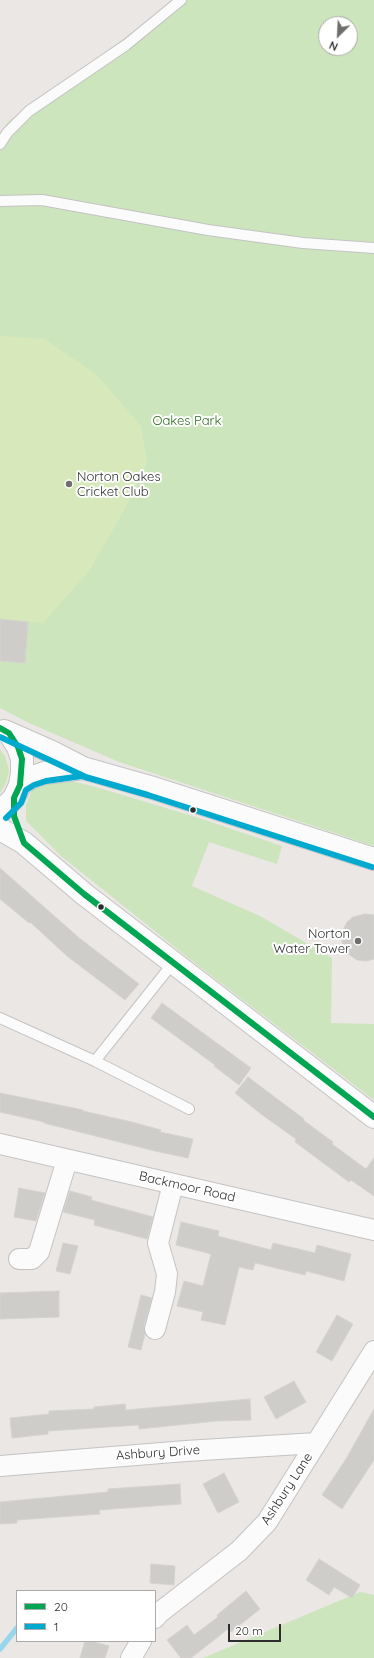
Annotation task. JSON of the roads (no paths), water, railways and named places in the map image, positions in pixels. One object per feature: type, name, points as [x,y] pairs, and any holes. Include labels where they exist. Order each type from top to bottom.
[{"type":"street","points":[[4,731],[52,752],[83,768],[150,786],[374,859]]},
{"type":"street","points":[[4,731],[18,747],[22,759],[22,773],[12,798],[15,823],[24,843]]},
{"type":"street","points":[[12,798],[30,778],[44,773],[83,768]]},
{"type":"street","points":[[0,829],[24,843],[84,894],[374,1117]]},
{"type":"street","name":"Backmoor Road","points":[[0,1144],[374,1230]]},
{"type":"street","points":[[19,1259],[32,1259],[39,1252],[67,1160]]},
{"type":"street","points":[[155,1329],[165,1292],[167,1274],[158,1243],[173,1184]]},
{"type":"street","name":"Ashbury Lane","points":[[156,1617],[239,1551],[267,1522],[374,1351]]},
{"type":"street","name":"Ashbury Drive","points":[[0,1466],[186,1451],[316,1443]]},
{"type":"street","points":[[131,1658],[139,1642]]},
{"type":"lane","points":[[0,144],[7,134],[29,111],[126,45],[181,0]]},
{"type":"lane","points":[[0,201],[42,200],[208,230],[303,243],[374,248]]},
{"type":"lane","points":[[95,1061],[173,963]]},
{"type":"lane","points":[[0,1018],[95,1061],[189,1109]]},
{"type":"waterway","points":[[0,1649],[16,1629]]},
{"type":"place","name":"Norton Oakes Cricket Club","points":[[69,484]]},
{"type":"place","name":"Norton Water Tower","points":[[358,941]]},
{"type":"park label","name":"Oakes Park","points":[[187,421]]}]
